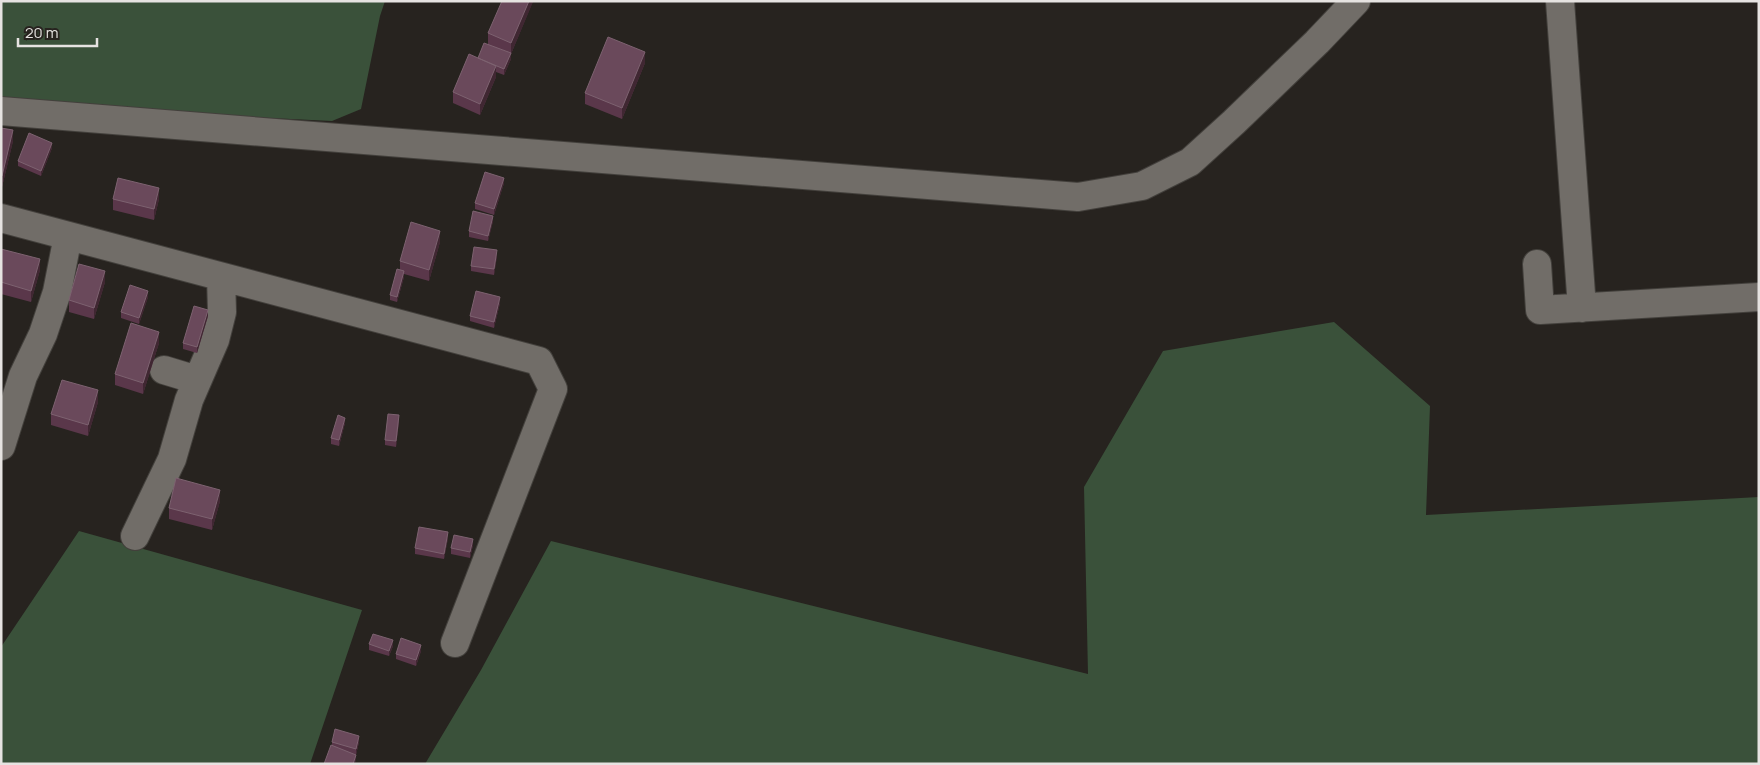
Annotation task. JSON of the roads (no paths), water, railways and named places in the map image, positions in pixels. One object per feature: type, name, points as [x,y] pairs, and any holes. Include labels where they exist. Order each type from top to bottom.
[{"type":"street","points":[[1,111],[1078,197],[1142,186],[1190,162],[1241,116],[1356,1]]},
{"type":"street","points":[[1560,1],[1582,308]]},
{"type":"street","points":[[1,218],[539,361],[553,389],[455,643]]},
{"type":"street","points":[[1,446],[23,376],[43,334],[57,292],[68,236]]},
{"type":"street","points":[[1537,264],[1540,310],[1759,297]]},
{"type":"street","points":[[135,536],[172,459],[189,400],[215,340],[222,312],[221,277]]},
{"type":"street","points":[[164,370],[197,380]]}]
